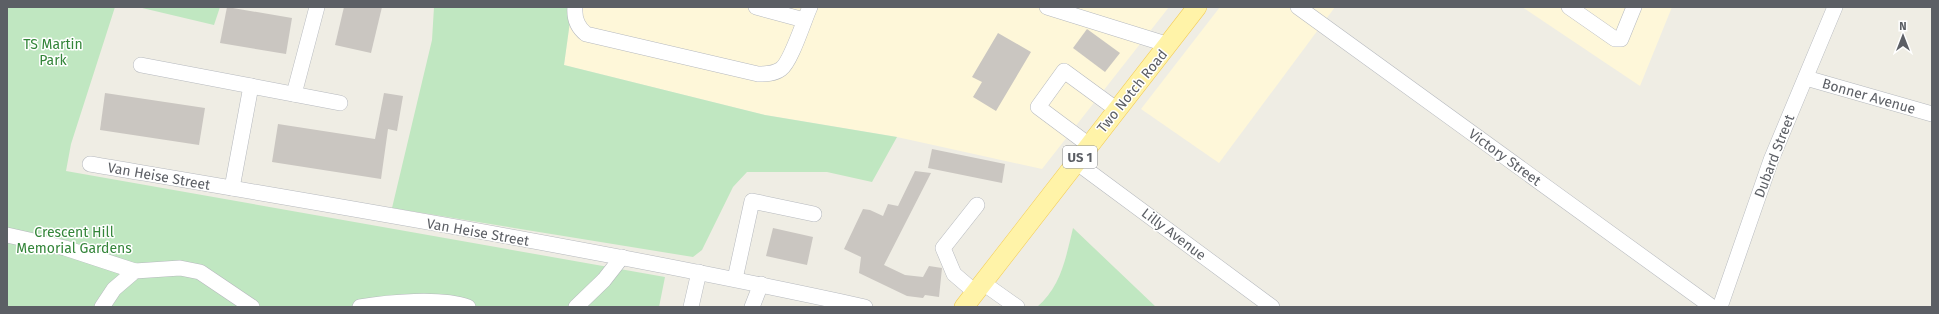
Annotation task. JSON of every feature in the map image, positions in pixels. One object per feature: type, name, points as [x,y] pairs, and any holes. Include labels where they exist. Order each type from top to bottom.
[{"type":"main road","name":"Two Notch Road","points":[[974,294],[1116,109],[1169,45],[1197,7]]},
{"type":"street","points":[[294,94],[317,7]]},
{"type":"street","points":[[575,7],[574,13],[578,28],[586,34],[758,74],[771,74],[782,69],[789,58],[807,13],[756,7]]},
{"type":"street","points":[[1047,7],[1169,45]]},
{"type":"street","points":[[1569,7],[1615,39],[1621,39],[1634,7]]},
{"type":"street","name":"Dubard Street","points":[[1720,307],[1760,188],[1835,7]]},
{"type":"street","name":"Victory Street","points":[[1303,8],[1712,307]]},
{"type":"street","points":[[141,65],[340,103]]},
{"type":"street","points":[[1089,145],[1038,107],[1064,71],[1116,109]]},
{"type":"street","name":"Bonner Avenue","points":[[1806,78],[1932,114]]},
{"type":"street","points":[[232,188],[251,86]]},
{"type":"street","name":"Lilly Avenue","points":[[1076,162],[1272,307]]},
{"type":"street","name":"Van Heise Street","points":[[90,164],[622,257],[761,284],[808,301],[865,307]]},
{"type":"street","points":[[735,279],[752,201],[814,214]]},
{"type":"street","points":[[977,205],[942,248],[954,274],[974,294],[1017,307]]},
{"type":"street","points":[[7,235],[65,248],[135,271],[180,268],[200,272],[252,307]]},
{"type":"street","points":[[576,307],[604,280],[622,257]]},
{"type":"street","points":[[102,307],[114,290],[135,271]]},
{"type":"street","points":[[692,307],[699,272]]},
{"type":"street","points":[[752,307],[761,284]]},
{"type":"street","points":[[360,307],[426,301],[462,304],[468,307]]},
{"type":"shaded area","points":[[572,7],[1169,7],[1042,169],[897,137],[765,115],[564,65]]},
{"type":"shaded area","points":[[1220,7],[1335,7],[1219,163],[1141,109]]},
{"type":"shaded area","points":[[1522,7],[1672,7],[1640,86]]},
{"type":"green space","name":"Crescent Hill Memorial Gardens","points":[[7,7],[115,7],[71,144],[66,171],[665,277],[659,307],[7,307]]},
{"type":"green space","points":[[138,7],[220,7],[214,25]]},
{"type":"green space","points":[[434,7],[572,7],[564,65],[765,115],[897,137],[872,182],[827,172],[747,172],[733,187],[702,250],[693,257],[392,208],[432,40]]},
{"type":"green space","points":[[1073,228],[1156,307],[1037,307],[1052,290],[1057,281],[1065,260]]},
{"type":"building","points":[[227,7],[292,18],[286,54],[220,43]]},
{"type":"building","points":[[344,7],[382,7],[371,53],[335,45]]},
{"type":"building","points":[[1087,29],[1120,53],[1105,72],[1073,48]]},
{"type":"building","points":[[998,33],[1031,52],[996,111],[973,97],[982,82],[972,77]]},
{"type":"building","points":[[105,93],[205,108],[199,145],[100,130]]},
{"type":"building","points":[[384,93],[403,96],[397,131],[388,129],[381,179],[272,162],[278,124],[375,139]]},
{"type":"building","points":[[932,149],[1005,164],[1002,183],[928,168]]},
{"type":"building","points":[[915,171],[931,173],[884,265],[905,275],[923,277],[929,266],[942,268],[939,297],[925,295],[923,298],[907,296],[859,273],[861,257],[844,249],[863,209],[870,210],[883,216],[888,204],[898,206]]},
{"type":"building","points":[[773,228],[813,237],[807,265],[766,256]]},
{"type":"park label","name":"TS Martin Park","points":[[53,52]]}]
